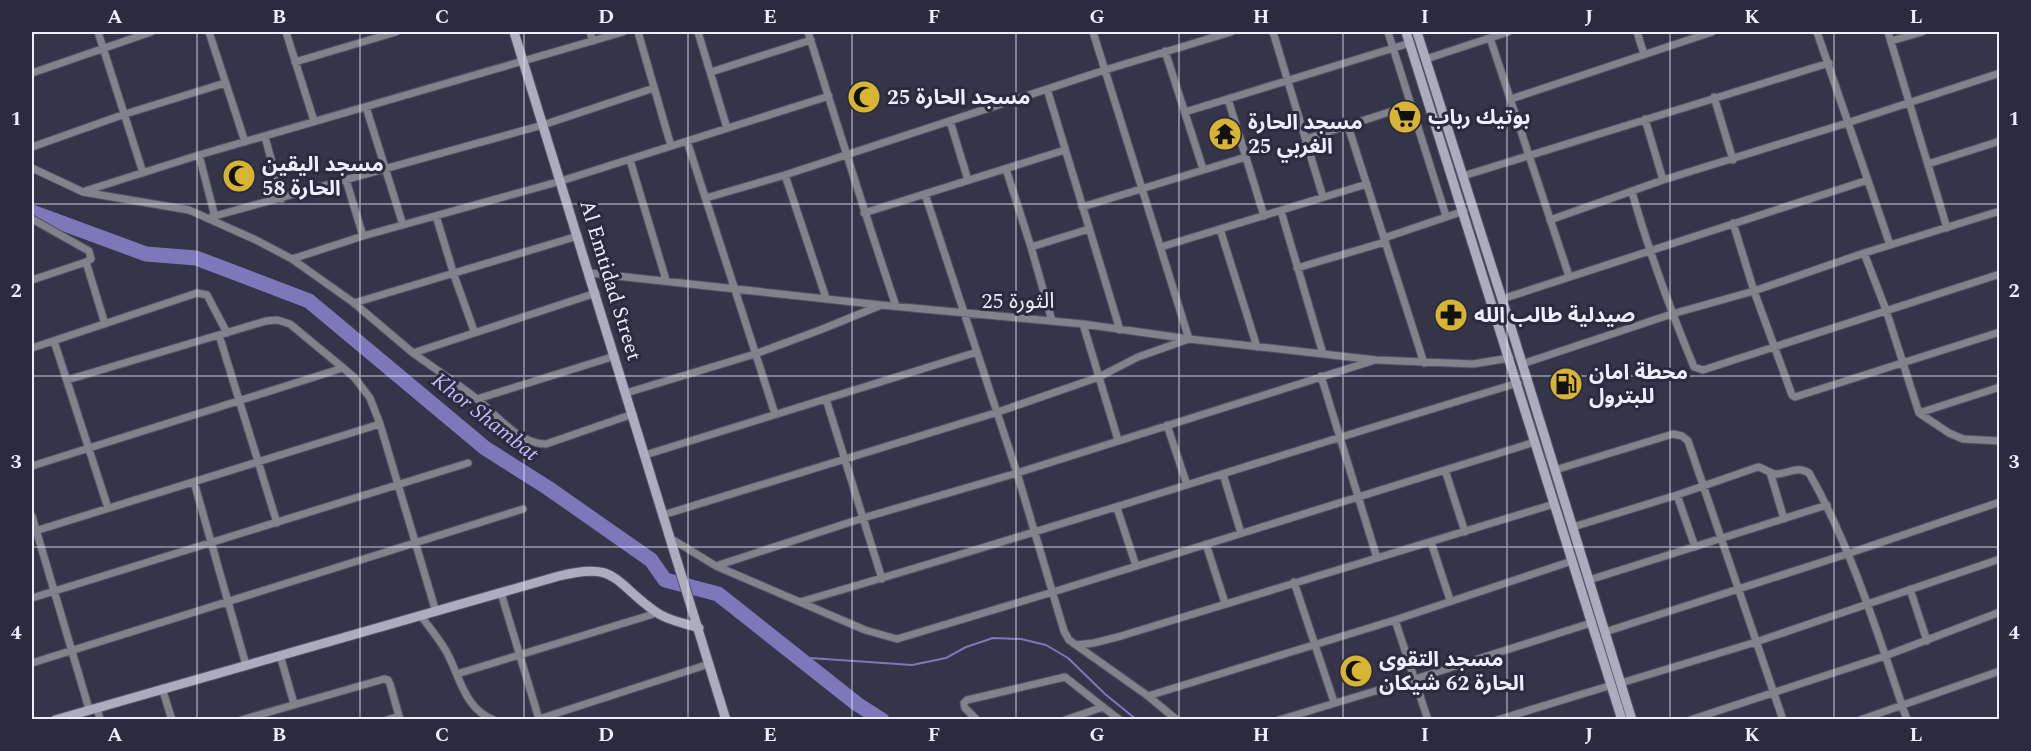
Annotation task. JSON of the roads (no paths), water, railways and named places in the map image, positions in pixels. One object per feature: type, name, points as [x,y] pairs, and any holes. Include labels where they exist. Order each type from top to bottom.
[{"type":"main road","name":"Al Emtidad Street","points":[[514,32],[726,720]]},
{"type":"main road","points":[[1406,32],[1518,383],[1591,622],[1632,720]]},
{"type":"main road","points":[[1417,32],[1605,632],[1622,720]]},
{"type":"main road","points":[[55,720],[501,592],[590,570],[602,572],[621,582],[657,613],[667,618],[698,624]]},
{"type":"street","points":[[99,32],[143,174]]},
{"type":"street","points":[[32,73],[151,32]]},
{"type":"street","points":[[209,32],[244,142]]},
{"type":"street","points":[[286,32],[314,121]]},
{"type":"street","points":[[295,62],[396,32]]},
{"type":"street","points":[[590,32],[593,41]]},
{"type":"street","points":[[83,192],[199,155],[623,32]]},
{"type":"street","points":[[638,32],[671,146]]},
{"type":"street","points":[[698,32],[727,128]]},
{"type":"street","points":[[808,32],[848,154],[864,213],[896,306]]},
{"type":"street","points":[[1093,32],[1189,339]]},
{"type":"street","points":[[706,198],[1047,90],[1208,35],[1231,32]]},
{"type":"street","points":[[1273,32],[1323,197]]},
{"type":"street","points":[[1388,32],[1446,216]]},
{"type":"street","points":[[1426,59],[1508,32]]},
{"type":"street","points":[[1637,32],[1644,54]]},
{"type":"street","points":[[1511,99],[1712,32]]},
{"type":"street","points":[[1817,32],[1890,245]]},
{"type":"street","points":[[1888,32],[1947,228]]},
{"type":"street","points":[[1891,42],[1922,32]]},
{"type":"street","points":[[1490,38],[1569,276]]},
{"type":"street","points":[[711,72],[811,40]]},
{"type":"street","points":[[1185,112],[1410,43]]},
{"type":"street","points":[[1165,51],[1203,169]]},
{"type":"street","points":[[1463,176],[1829,63]]},
{"type":"street","points":[[1550,220],[1663,180],[1733,160],[2000,73]]},
{"type":"street","points":[[32,147],[125,114],[225,83]]},
{"type":"street","points":[[212,217],[543,125],[654,88]]},
{"type":"street","points":[[1047,90],[1120,330]]},
{"type":"street","points":[[292,259],[363,236],[561,181],[829,96]]},
{"type":"street","points":[[1714,97],[1733,160]]},
{"type":"street","points":[[1228,99],[1264,216]]},
{"type":"street","points":[[1306,139],[1411,105]]},
{"type":"street","points":[[366,107],[403,225]]},
{"type":"street","points":[[1645,119],[1663,180]]},
{"type":"street","points":[[950,120],[968,180]]},
{"type":"street","points":[[1348,126],[1424,363]]},
{"type":"street","points":[[265,136],[282,199]]},
{"type":"street","points":[[687,141],[775,414]]},
{"type":"street","points":[[1928,164],[2000,141]]},
{"type":"street","points":[[864,213],[1065,150]]},
{"type":"street","points":[[199,155],[212,217]]},
{"type":"street","points":[[1082,207],[1246,156]]},
{"type":"street","points":[[630,160],[666,280]]},
{"type":"street","points":[[32,168],[83,192],[172,206],[212,217],[292,259],[354,303],[413,352],[477,399],[517,434],[538,444],[546,444],[633,414]]},
{"type":"street","points":[[1006,169],[1052,321]]},
{"type":"street","points":[[784,175],[826,298]]},
{"type":"street","points":[[346,180],[363,236]]},
{"type":"street","points":[[1502,299],[1868,180]]},
{"type":"street","points":[[1161,247],[1367,184]]},
{"type":"street","points":[[1632,192],[1649,250],[1672,314],[1694,367],[1698,369],[1703,370],[2000,274]]},
{"type":"street","points":[[925,194],[998,412],[1064,631],[1069,640],[1148,696],[1177,720]]},
{"type":"street","points":[[1281,211],[1323,354]]},
{"type":"street","points":[[1297,268],[1385,240],[1464,211]]},
{"type":"street","points":[[1522,364],[1672,314],[1754,291],[1864,253],[2000,211]]},
{"type":"street","points":[[436,216],[474,331]]},
{"type":"street","points":[[32,219],[89,250],[92,256],[86,262],[32,280]]},
{"type":"street","points":[[1733,223],[1754,291],[1792,395],[1795,397],[2000,332]]},
{"type":"street","points":[[1031,248],[1089,229]]},
{"type":"street","points":[[1220,229],[1257,346]]},
{"type":"street","points":[[354,303],[454,275],[578,236]]},
{"type":"street","points":[[1864,253],[1886,310],[1919,413],[1949,433],[1963,439],[2000,441]]},
{"type":"street","points":[[86,262],[105,324]]},
{"type":"street","points":[[590,273],[881,305],[1083,324],[1189,339],[1376,360],[1473,364],[1510,358]]},
{"type":"street","points":[[32,348],[197,293],[207,295],[223,334],[240,402],[277,523]]},
{"type":"street","points":[[413,352],[596,293]]},
{"type":"street","points":[[626,393],[755,354],[881,305]]},
{"type":"street","points":[[67,380],[266,321],[277,320],[290,324],[344,368],[370,398],[380,424],[436,612]]},
{"type":"street","points":[[1083,324],[1118,440]]},
{"type":"street","points":[[663,515],[998,412],[1099,377],[1138,357],[1189,339]]},
{"type":"street","points":[[54,341],[108,508]]},
{"type":"street","points":[[645,455],[977,352]]},
{"type":"street","points":[[477,399],[615,356]]},
{"type":"street","points":[[716,566],[863,518],[1376,360]]},
{"type":"street","points":[[32,466],[344,368]]},
{"type":"street","points":[[1321,376],[1377,558]]},
{"type":"street","points":[[800,602],[1117,508],[1518,383]]},
{"type":"street","points":[[1919,413],[2000,387]]},
{"type":"street","points":[[826,399],[882,579]]},
{"type":"street","points":[[34,532],[380,424]]},
{"type":"street","points":[[1167,425],[1187,485]]},
{"type":"street","points":[[1555,470],[1673,434],[1682,436],[1688,441],[1783,720]]},
{"type":"street","points":[[671,539],[716,566],[865,630],[897,639],[1535,442]]},
{"type":"street","points":[[32,598],[468,463]]},
{"type":"street","points":[[1573,527],[1758,467],[1776,474],[1804,470],[1809,473],[1827,505],[1907,720]]},
{"type":"street","points":[[1445,470],[1465,532]]},
{"type":"street","points":[[1770,472],[1784,519]]},
{"type":"street","points":[[1223,474],[1241,533]]},
{"type":"street","points":[[194,482],[246,665]]},
{"type":"street","points":[[1677,495],[1695,547]]},
{"type":"street","points":[[1605,632],[2000,502]]},
{"type":"street","points":[[1076,645],[1105,640],[1554,504]]},
{"type":"street","points":[[1589,580],[1827,505]]},
{"type":"street","points":[[1117,508],[1136,566]]},
{"type":"street","points":[[32,663],[523,509]]},
{"type":"street","points":[[32,516],[34,532],[72,651],[93,708],[100,720]]},
{"type":"street","points":[[1431,542],[1450,600]]},
{"type":"street","points":[[1206,544],[1225,603]]},
{"type":"street","points":[[1497,720],[1756,642],[1865,603],[2000,559]]},
{"type":"street","points":[[1148,696],[1314,643],[1395,620],[1572,561]]},
{"type":"street","points":[[1294,582],[1334,702]]},
{"type":"street","points":[[1910,588],[1927,640]]},
{"type":"street","points":[[501,592],[537,719],[709,664]]},
{"type":"street","points":[[1690,720],[1885,656],[2000,612]]},
{"type":"street","points":[[457,674],[519,657],[657,613]]},
{"type":"street","points":[[422,616],[446,651],[468,699],[483,715],[494,720]]},
{"type":"street","points":[[1395,620],[1428,720]]},
{"type":"street","points":[[1279,720],[1591,622]]},
{"type":"street","points":[[280,655],[294,704]]},
{"type":"street","points":[[1860,720],[2000,671]]},
{"type":"street","points":[[977,720],[965,708],[964,703],[967,700],[1065,677],[1120,720]]},
{"type":"street","points":[[241,720],[388,680],[399,718],[387,720]]},
{"type":"street","points":[[162,688],[172,720]]},
{"type":"street","points":[[1065,720],[1103,707]]},
{"type":"waterway","name":"Khor Shambat","points":[[32,212],[146,254],[196,258],[309,301],[485,448],[548,488],[651,560],[665,580],[718,594],[857,704],[882,720]]},
{"type":"waterway","points":[[796,657],[912,665],[946,658],[966,647],[993,638],[1021,639],[1046,645],[1068,658],[1105,694],[1137,720]]},
{"type":"place","name":"مسجد الحارة 25","points":[[864,97]]},
{"type":"place","name":"بوتيك رباب","points":[[1405,117]]},
{"type":"place","name":"مسجد الحارة 25 الغربي","points":[[1225,134]]},
{"type":"place","name":"مسجد اليقين الحارة 58","points":[[239,176]]},
{"type":"place","name":"صيدلية طالب الله","points":[[1451,315]]},
{"type":"place","name":"محطة امان للبترول","points":[[1566,384]]},
{"type":"place","name":"مسجد التقوى الحارة 62 شيكان","points":[[1356,671]]},
{"type":"district","name":"الثورة 25","points":[[1018,300]]}]
